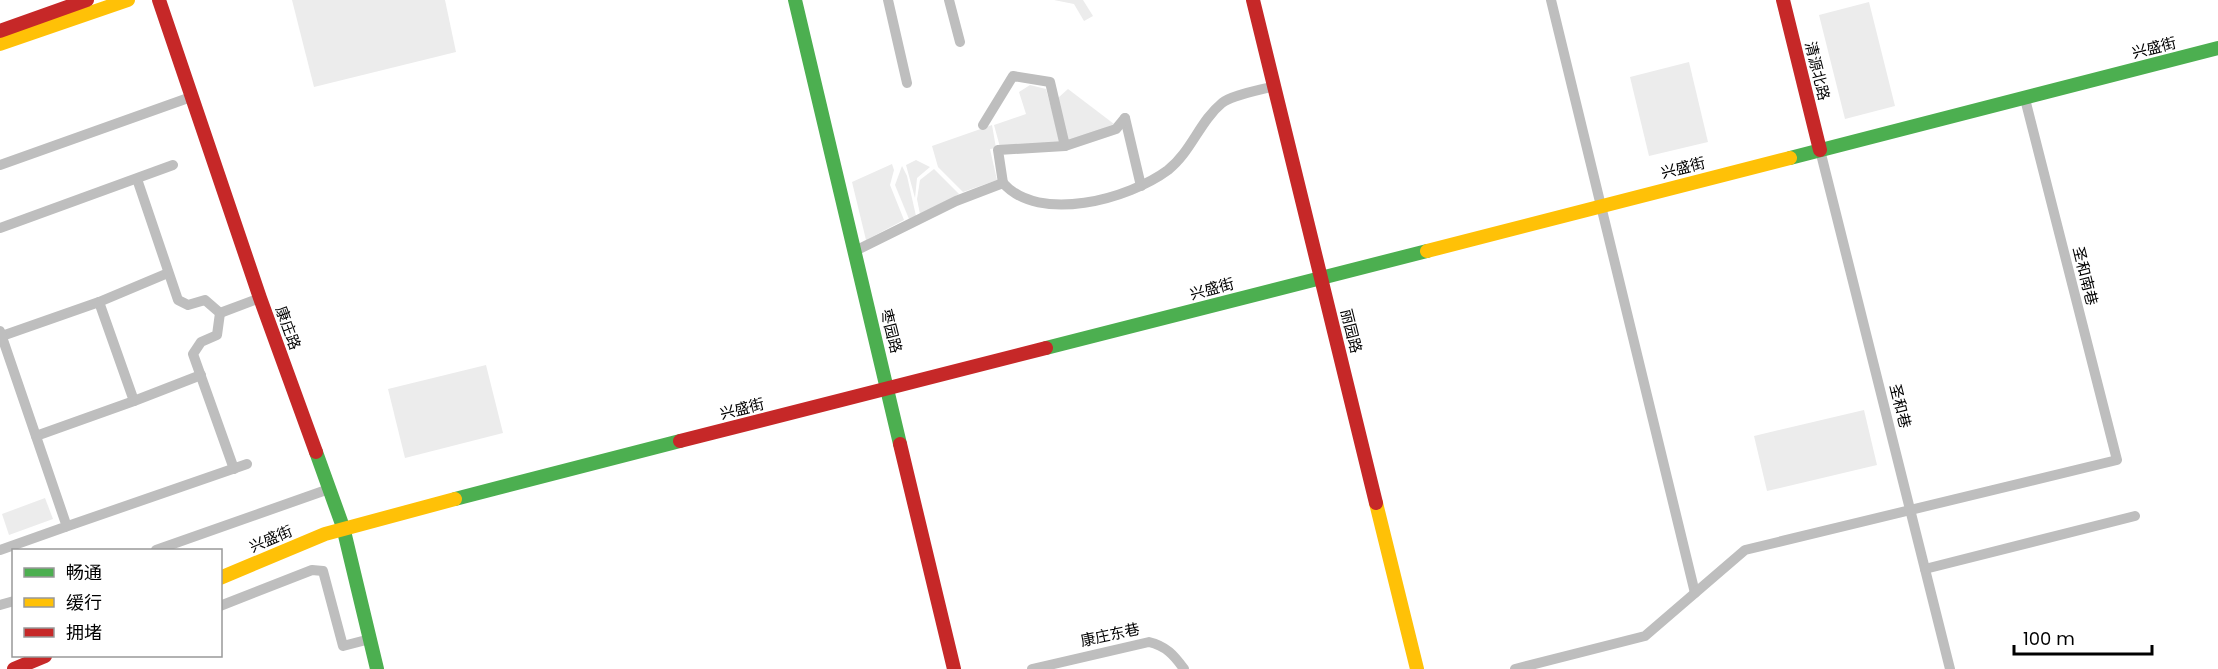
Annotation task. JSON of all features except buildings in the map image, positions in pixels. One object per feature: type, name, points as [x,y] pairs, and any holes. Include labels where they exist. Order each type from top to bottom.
[{"type":"street","points":[[0,31],[87,0]]},
{"type":"street","points":[[0,44],[128,0]]},
{"type":"street","name":"康庄路","points":[[159,0],[260,298],[343,527],[377,669]]},
{"type":"street","name":"枣园路","points":[[795,0],[954,669]]},
{"type":"street","points":[[888,0],[908,83]]},
{"type":"street","points":[[950,0],[960,42]]},
{"type":"street","name":"丽园路","points":[[1253,0],[1417,669]]},
{"type":"street","points":[[1551,0],[1695,593]]},
{"type":"street","name":"清源北路","points":[[1783,0],[1820,150]]},
{"type":"street","name":"兴盛街","points":[[222,577],[343,527],[1085,341],[1321,277],[2218,48]]},
{"type":"street","points":[[983,125],[1013,76],[1050,82],[1065,146]]},
{"type":"street","points":[[1141,186],[1125,118],[1116,129],[1065,146],[998,150],[1003,183],[1011,192],[1032,200],[1069,205],[1108,199],[1141,186],[1169,169],[1193,142],[1223,101],[1274,86]]},
{"type":"street","points":[[0,165],[191,97]]},
{"type":"street","name":"圣和南巷","points":[[1911,509],[2117,460],[2025,99]]},
{"type":"street","name":"圣和巷","points":[[1820,150],[1950,669]]},
{"type":"street","points":[[0,228],[173,165]]},
{"type":"street","points":[[136,179],[178,300],[188,305],[205,300],[220,313]]},
{"type":"street","points":[[855,251],[956,201],[1003,183]]},
{"type":"street","points":[[65,527],[1,333],[99,302],[168,273]]},
{"type":"street","points":[[220,313],[260,298]]},
{"type":"street","points":[[99,302],[134,401]]},
{"type":"street","points":[[220,313],[217,335],[201,342],[193,354],[234,469]]},
{"type":"street","points":[[36,436],[201,375]]},
{"type":"street","points":[[1,547],[247,464]]},
{"type":"street","points":[[159,549],[329,489]]},
{"type":"street","points":[[1515,669],[1645,636],[1745,550],[1911,509]]},
{"type":"street","points":[[1925,569],[2135,516]]},
{"type":"street","points":[[222,605],[312,570],[322,571],[342,646],[370,639]]},
{"type":"street","name":"康庄东巷","points":[[1032,669],[1149,642],[1162,645],[1173,654],[1184,669]]},
{"type":"street","points":[[14,669],[43,657]]},
{"type":"shaded area","points":[[292,0],[445,0],[456,52],[314,87]]},
{"type":"shaded area","points":[[1054,0],[1083,0],[1093,16],[1084,21],[1074,4]]},
{"type":"shaded area","points":[[1869,2],[1895,106],[1845,119],[1819,15]]},
{"type":"shaded area","points":[[1689,62],[1708,142],[1649,156],[1630,77]]},
{"type":"shaded area","points":[[1030,85],[1046,89],[1061,144],[1000,147],[994,125],[1026,114],[1019,92]]},
{"type":"shaded area","points":[[1068,89],[1114,124],[1069,143],[1058,98]]},
{"type":"shaded area","points":[[992,125],[996,148],[990,149],[997,180],[963,192],[938,167],[932,146]]},
{"type":"shaded area","points":[[916,160],[930,167],[917,178],[915,198],[906,165]]},
{"type":"shaded area","points":[[892,164],[894,170],[890,185],[904,220],[866,240],[852,182]]},
{"type":"shaded area","points":[[902,166],[907,176],[916,216],[909,219],[895,185]]},
{"type":"shaded area","points":[[934,169],[959,194],[920,214],[917,199],[920,180]]},
{"type":"shaded area","points":[[486,365],[503,433],[405,458],[388,389]]},
{"type":"shaded area","points":[[1864,410],[1877,465],[1767,491],[1754,436]]},
{"type":"shaded area","points":[[45,498],[53,519],[9,535],[2,514]]},
{"type":"traffic: fast","points":[[795,0],[900,444]]},
{"type":"traffic: fast","points":[[1790,158],[2218,48]]},
{"type":"traffic: fast","points":[[1046,348],[1427,251]]},
{"type":"traffic: fast","points":[[455,499],[680,441]]},
{"type":"traffic: fast","points":[[316,452],[343,527],[377,669]]},
{"type":"traffic: slow","points":[[0,44],[128,0]]},
{"type":"traffic: slow","points":[[1427,251],[1790,158]]},
{"type":"traffic: slow","points":[[222,577],[325,534],[455,499]]},
{"type":"traffic: slow","points":[[1376,503],[1417,669]]},
{"type":"traffic: jam","points":[[0,31],[87,0]]},
{"type":"traffic: jam","points":[[159,0],[260,298],[316,452]]},
{"type":"traffic: jam","points":[[1253,0],[1376,503]]},
{"type":"traffic: jam","points":[[1783,0],[1820,150]]},
{"type":"traffic: jam","points":[[680,441],[1046,348]]},
{"type":"traffic: jam","points":[[900,444],[954,669]]},
{"type":"traffic: jam","points":[[14,669],[43,657]]}]
